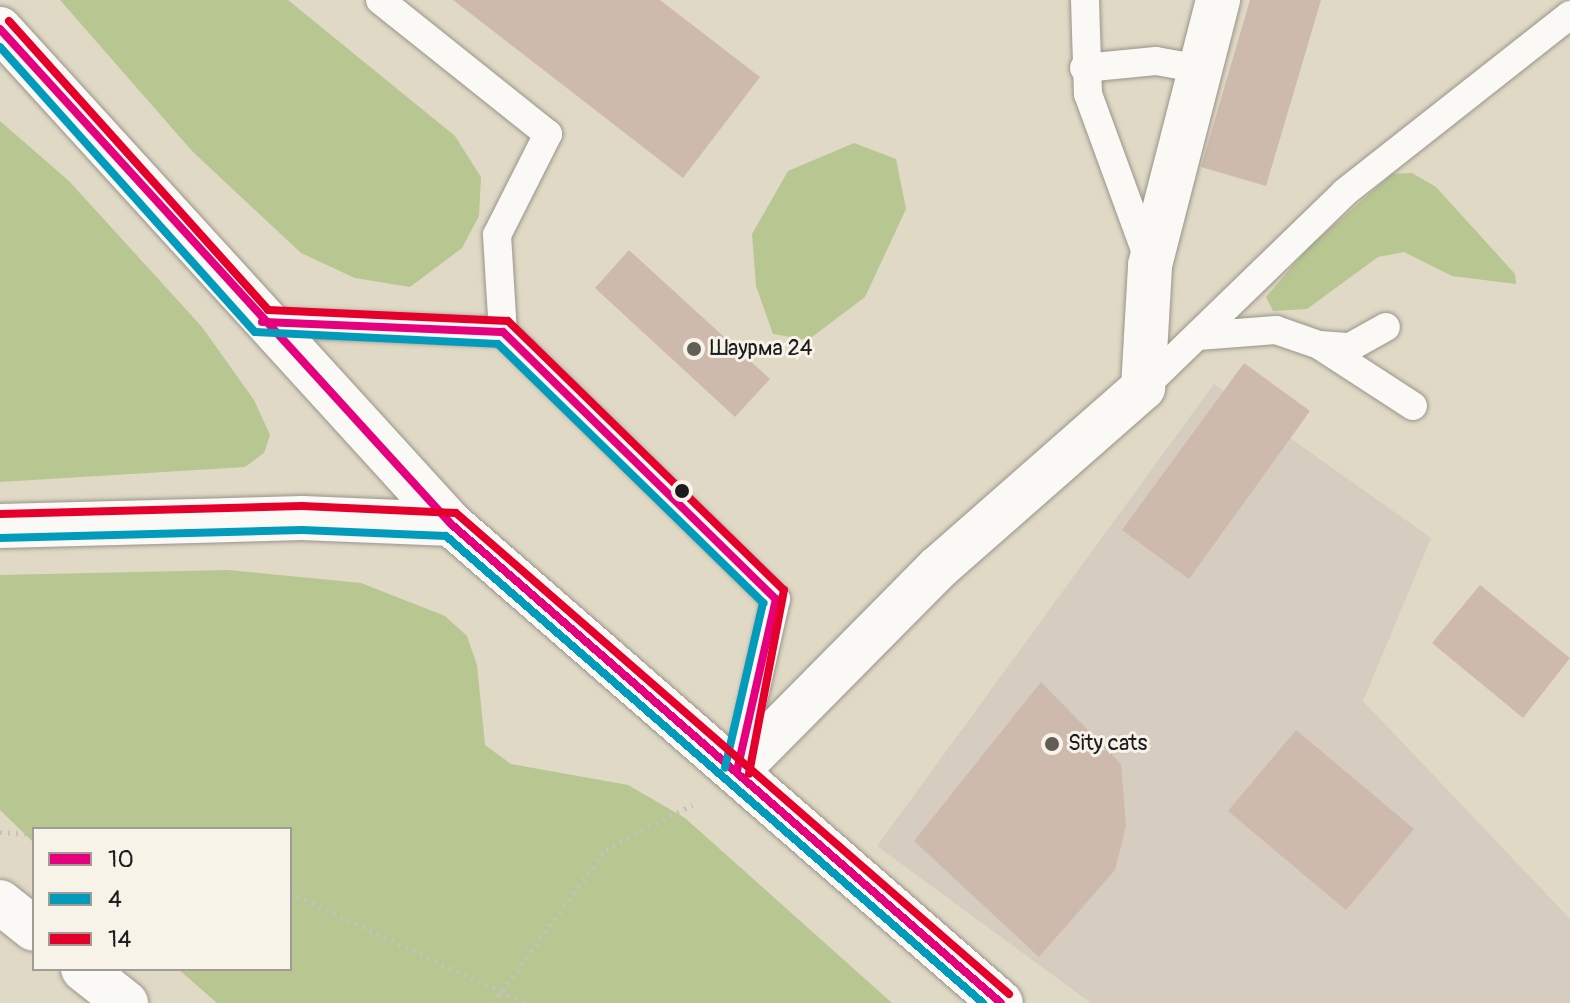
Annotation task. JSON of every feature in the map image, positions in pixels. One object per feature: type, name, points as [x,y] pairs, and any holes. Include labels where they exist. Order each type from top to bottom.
[{"type":"street","points":[[737,771],[938,568],[1143,388],[1150,265],[1195,68],[1218,0]]},
{"type":"street","points":[[0,29],[262,322],[451,524],[1001,1003]]},
{"type":"street","points":[[0,526],[302,518],[451,524]]},
{"type":"street","points":[[0,902],[32,927]]},
{"type":"street","points":[[86,971],[126,1003]]},
{"type":"lane","points":[[380,0],[548,134],[497,235],[503,332]]},
{"type":"lane","points":[[1085,0],[1084,68],[1107,160],[1133,206],[1150,265]]},
{"type":"lane","points":[[1143,388],[1345,192],[1570,15]]},
{"type":"lane","points":[[1084,68],[1156,61],[1195,68]]},
{"type":"lane","points":[[262,322],[503,332],[776,599],[737,771]]},
{"type":"lane","points":[[1319,345],[1350,347],[1386,327]]},
{"type":"lane","points":[[1197,336],[1276,330],[1319,345],[1413,406]]},
{"type":"path","points":[[493,1003],[606,849],[709,797],[737,771]]},
{"type":"path","points":[[0,832],[32,834]]},
{"type":"path","points":[[292,894],[501,989],[525,1003]]},
{"type":"shaded area","points":[[1214,384],[1431,538],[1363,701],[1570,919],[1570,1003],[1091,1003],[877,846]]},
{"type":"green space","points":[[60,0],[288,0],[455,136],[481,177],[479,216],[462,248],[410,287],[355,278],[301,253],[192,151]]},
{"type":"green space","points":[[0,121],[69,181],[202,327],[254,400],[270,435],[264,453],[245,467],[0,482]]},
{"type":"green space","points":[[854,143],[896,159],[906,209],[865,297],[808,340],[773,334],[756,286],[752,234],[788,171]]},
{"type":"green space","points":[[1412,173],[1436,187],[1515,274],[1516,284],[1452,276],[1404,252],[1378,257],[1307,309],[1273,311],[1266,297],[1309,247],[1392,174]]},
{"type":"green space","points":[[228,570],[361,583],[445,616],[467,636],[477,665],[485,745],[511,764],[628,785],[685,818],[892,1003],[217,1003],[180,971],[292,971],[292,827],[32,827],[32,841],[0,810],[0,575]]},
{"type":"building","points":[[453,0],[660,0],[760,77],[683,178]]},
{"type":"building","points":[[1250,0],[1321,0],[1266,186],[1201,167]]},
{"type":"building","points":[[629,250],[770,379],[735,417],[595,288]]},
{"type":"building","points":[[1244,363],[1310,411],[1189,579],[1122,530]]},
{"type":"building","points":[[1480,585],[1570,658],[1523,718],[1432,643]]},
{"type":"building","points":[[1041,682],[1121,764],[1126,826],[1115,870],[1039,957],[914,841]]},
{"type":"building","points":[[1296,730],[1414,829],[1346,910],[1228,811]]},
{"type":"transit line","name":"14","points":[[9,21],[268,310],[508,321],[784,590],[749,774]]},
{"type":"transit line","name":"10","points":[[0,29],[451,524],[1001,1003]]},
{"type":"transit line","name":"4","points":[[0,47],[255,332],[498,344],[763,603],[725,768]]},
{"type":"transit line","name":"10","points":[[262,322],[503,332],[776,599],[737,771]]},
{"type":"transit line","name":"14","points":[[0,514],[302,506],[456,513],[1009,994]]},
{"type":"transit line","name":"4","points":[[0,538],[302,530],[446,536],[983,1003]]},
{"type":"place","name":"Шаурма 24","points":[[694,349]]},
{"type":"place","name":"Sity cats","points":[[1052,744]]}]
